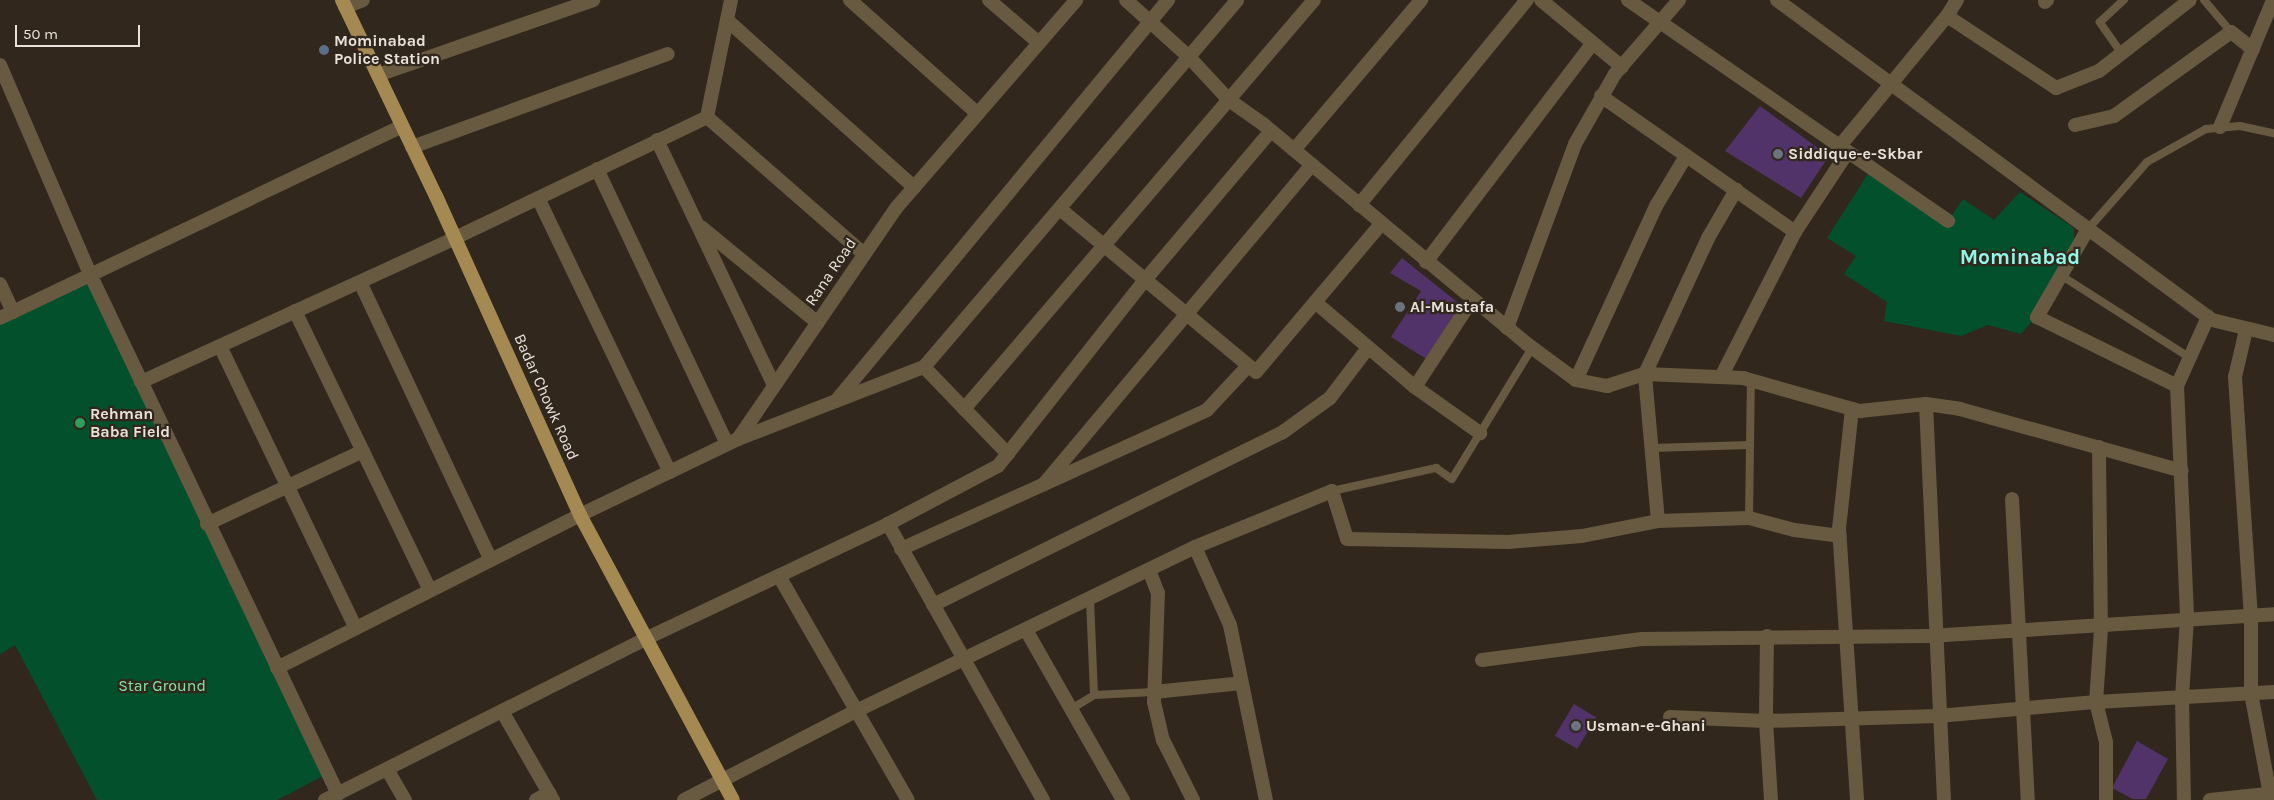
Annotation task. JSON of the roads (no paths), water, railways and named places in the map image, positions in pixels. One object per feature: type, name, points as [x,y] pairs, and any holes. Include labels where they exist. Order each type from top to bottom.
[{"type":"main road","name":"Badar Chowk Road","points":[[343,3],[455,238],[580,515],[733,800]]},
{"type":"street","points":[[343,3],[363,0]]},
{"type":"street","points":[[378,75],[593,0]]},
{"type":"street","points":[[707,117],[732,0]]},
{"type":"street","points":[[850,0],[978,114]]},
{"type":"street","points":[[989,0],[1039,43]]},
{"type":"street","name":"Rana Road","points":[[277,668],[580,515],[732,442],[774,386],[864,254],[914,187],[1076,0]]},
{"type":"street","points":[[1126,0],[1188,57],[1229,100],[1271,131],[1472,300],[1576,380],[1607,386],[1645,374],[1721,377],[1751,380],[1860,411],[1926,404],[1960,409],[2182,471]]},
{"type":"street","points":[[835,402],[1168,0]]},
{"type":"street","points":[[597,169],[732,442],[924,368],[1237,0]]},
{"type":"street","points":[[964,409],[1105,247],[1314,0]]},
{"type":"street","points":[[1294,150],[1421,0]]},
{"type":"street","points":[[1359,205],[1527,0]]},
{"type":"street","points":[[1541,0],[1622,67]]},
{"type":"street","points":[[1628,0],[1658,23],[1948,221]]},
{"type":"street","points":[[1507,328],[1575,144],[1601,96],[1622,67],[1679,0]]},
{"type":"street","points":[[1777,0],[1890,86],[2024,179],[2088,229],[2208,317],[2246,330],[2274,335]]},
{"type":"street","points":[[1721,377],[1795,232],[1843,150],[1951,5],[2056,88],[2100,71],[2190,0]]},
{"type":"street","points":[[2220,127],[2273,0]]},
{"type":"street","points":[[727,20],[914,187]]},
{"type":"street","points":[[2075,125],[2114,116],[2231,32],[2253,49]]},
{"type":"street","points":[[1426,262],[1593,43]]},
{"type":"street","points":[[412,147],[668,54]]},
{"type":"street","points":[[0,65],[91,276],[207,524],[338,794]]},
{"type":"street","points":[[1601,96],[1795,232]]},
{"type":"street","points":[[141,382],[455,238],[707,117]]},
{"type":"street","points":[[707,117],[864,254]]},
{"type":"street","points":[[0,318],[402,126]]},
{"type":"street","points":[[325,800],[645,639],[888,524],[998,466],[1145,280],[1271,131]]},
{"type":"street","points":[[658,140],[774,386]]},
{"type":"street","points":[[1576,380],[1656,206],[1686,156]]},
{"type":"street","points":[[1044,484],[1312,165]]},
{"type":"street","points":[[1658,521],[1645,374],[1708,238],[1736,190]]},
{"type":"street","points":[[538,198],[670,472]]},
{"type":"street","points":[[1060,209],[1256,372],[1381,224]]},
{"type":"street","points":[[698,225],[818,323]]},
{"type":"street","points":[[2088,229],[2037,317],[2177,386]]},
{"type":"street","points":[[360,282],[491,560]]},
{"type":"street","points":[[0,284],[13,312]]},
{"type":"street","points":[[1415,387],[1472,300]]},
{"type":"street","points":[[1315,302],[1415,387],[1480,433]]},
{"type":"street","points":[[295,311],[430,590]]},
{"type":"street","points":[[2184,800],[2182,698],[2187,618],[2177,386],[2208,317]]},
{"type":"street","points":[[2210,800],[2272,796],[2252,693],[2251,615],[2236,377],[2246,330]]},
{"type":"street","points":[[220,346],[356,628]]},
{"type":"street","points":[[933,605],[1283,432],[1330,398],[1368,348]]},
{"type":"street","points":[[902,549],[1207,410],[1248,366]]},
{"type":"street","points":[[924,368],[1008,454]]},
{"type":"street","points":[[1926,404],[1938,716],[1944,800]]},
{"type":"street","points":[[1852,408],[1840,536],[1856,800]]},
{"type":"street","points":[[2098,448],[2100,624],[2096,702],[2106,742],[2106,800]]},
{"type":"street","points":[[207,524],[363,452]]},
{"type":"street","points":[[684,800],[856,711],[1194,548],[1332,491],[1347,539],[1508,542],[1582,536],[1658,521],[1749,518],[1794,530],[1840,536]]},
{"type":"street","points":[[2012,499],[2028,800]]},
{"type":"street","points":[[888,524],[1043,800]]},
{"type":"street","points":[[1194,548],[1230,625],[1266,800]]},
{"type":"street","points":[[1149,570],[1158,594],[1154,692],[1163,740],[1193,800]]},
{"type":"street","points":[[779,576],[908,800]]},
{"type":"street","points":[[1482,660],[1642,639],[1767,636],[1935,636],[2187,618],[2274,614]]},
{"type":"street","points":[[1026,630],[1122,800]]},
{"type":"street","points":[[1767,636],[1766,721],[1771,800]]},
{"type":"street","points":[[1154,692],[1242,683]]},
{"type":"street","points":[[1670,717],[1766,721],[1850,716],[1938,716],[2096,702],[2274,692]]},
{"type":"street","points":[[502,711],[551,797],[536,800]]},
{"type":"street","points":[[387,769],[405,800]]},
{"type":"lane","points":[[2122,54],[2100,22],[2124,0]]},
{"type":"lane","points":[[2204,0],[2231,32]]},
{"type":"lane","points":[[2088,229],[2148,162],[2206,129],[2240,126],[2274,133]]},
{"type":"lane","points":[[2062,276],[2190,358]]},
{"type":"lane","points":[[1332,491],[1436,468],[1452,479],[1532,348]]},
{"type":"lane","points":[[1749,518],[1751,380]]},
{"type":"lane","points":[[1652,448],[1750,445]]},
{"type":"lane","points":[[1090,599],[1094,695]]},
{"type":"lane","points":[[1070,709],[1094,695],[1154,692]]},
{"type":"place","name":"Mominabad Police Station","points":[[324,50]]},
{"type":"place","name":"Siddique-e-Skbar","points":[[1778,154]]},
{"type":"place","name":"Al-Mustafa","points":[[1400,307]]},
{"type":"place","name":"Rehman Baba Field","points":[[80,423]]},
{"type":"place","name":"Usman-e-Ghani","points":[[1576,726]]},
{"type":"district","name":"Mominabad","points":[[2020,257]]},
{"type":"park label","name":"Star Ground","points":[[162,686]]}]
